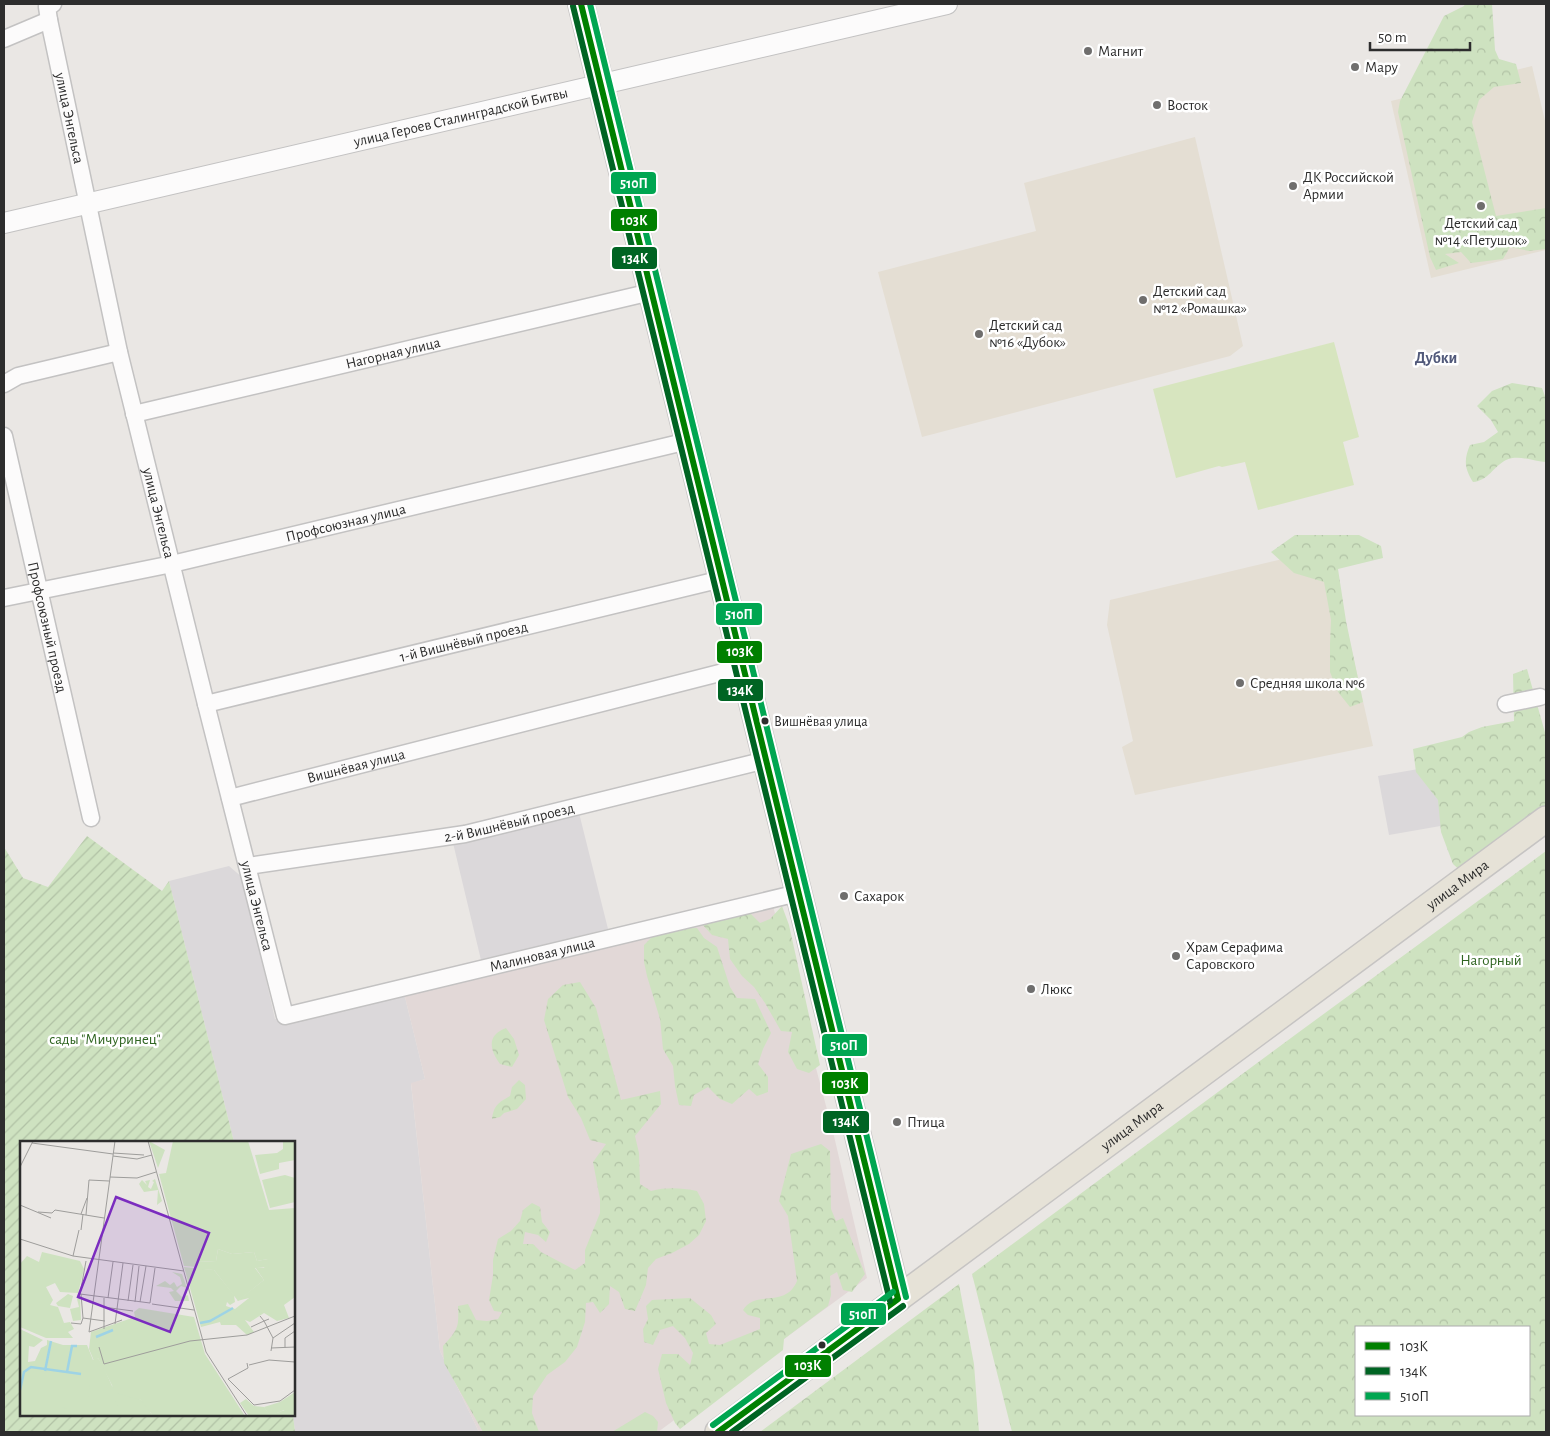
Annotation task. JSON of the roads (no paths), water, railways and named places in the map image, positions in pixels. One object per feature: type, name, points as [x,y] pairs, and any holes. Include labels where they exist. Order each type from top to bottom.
[{"type":"main road","points":[[581,4],[898,1300]]},
{"type":"main road","name":"улица Мира","points":[[718,1432],[1546,819]]},
{"type":"street","name":"улица Героев Сталинградской Битвы","points":[[4,223],[947,4]]},
{"type":"street","points":[[4,39],[50,10]]},
{"type":"street","name":"улица Энгельса","points":[[50,10],[87,203],[119,352],[285,1016]]},
{"type":"street","name":"Нагорная улица","points":[[134,414],[652,292]]},
{"type":"street","points":[[4,384],[18,376],[119,352]]},
{"type":"street","name":"Профсоюзный проезд","points":[[4,436],[91,818]]},
{"type":"street","name":"Профсоюзная улица","points":[[4,598],[172,564],[688,440]]},
{"type":"street","name":"1-й Вишнёвый проезд","points":[[206,704],[722,579]]},
{"type":"street","name":"Вишнёвая улица","points":[[230,798],[743,667]]},
{"type":"street","points":[[1506,704],[1540,697]]},
{"type":"street","name":"2-й Вишнёвый проезд","points":[[248,866],[465,834],[766,760]]},
{"type":"street","name":"Малиновая улица","points":[[285,1016],[798,894]]},
{"type":"place","name":"Магнит","points":[[1088,51]]},
{"type":"place","name":"Мару","points":[[1355,67]]},
{"type":"place","name":"Восток","points":[[1157,105]]},
{"type":"place","name":"ДК Российской Армии","points":[[1293,186]]},
{"type":"place","name":"Детский сад №14 «Петушок»","points":[[1481,206]]},
{"type":"place","name":"Детский сад №12 «Ромашка»","points":[[1143,300]]},
{"type":"place","name":"Детский сад №16 «Дубок»","points":[[979,334]]},
{"type":"place","name":"Средняя школа №6","points":[[1240,683]]},
{"type":"place","name":"Вишнёвая улица","points":[[765,721]]},
{"type":"place","name":"Сахарок","points":[[844,896]]},
{"type":"place","name":"Храм Серафима Саровского","points":[[1176,956]]},
{"type":"place","name":"Люкс","points":[[1031,989]]},
{"type":"place","name":"Птица","points":[[897,1122]]},
{"type":"district","name":"Дубки","points":[[1436,357]]},
{"type":"park label","name":"Нагорный","points":[[1491,960]]},
{"type":"park label","name":"сады \"Мичуринец\"","points":[[105,1039]]}]
